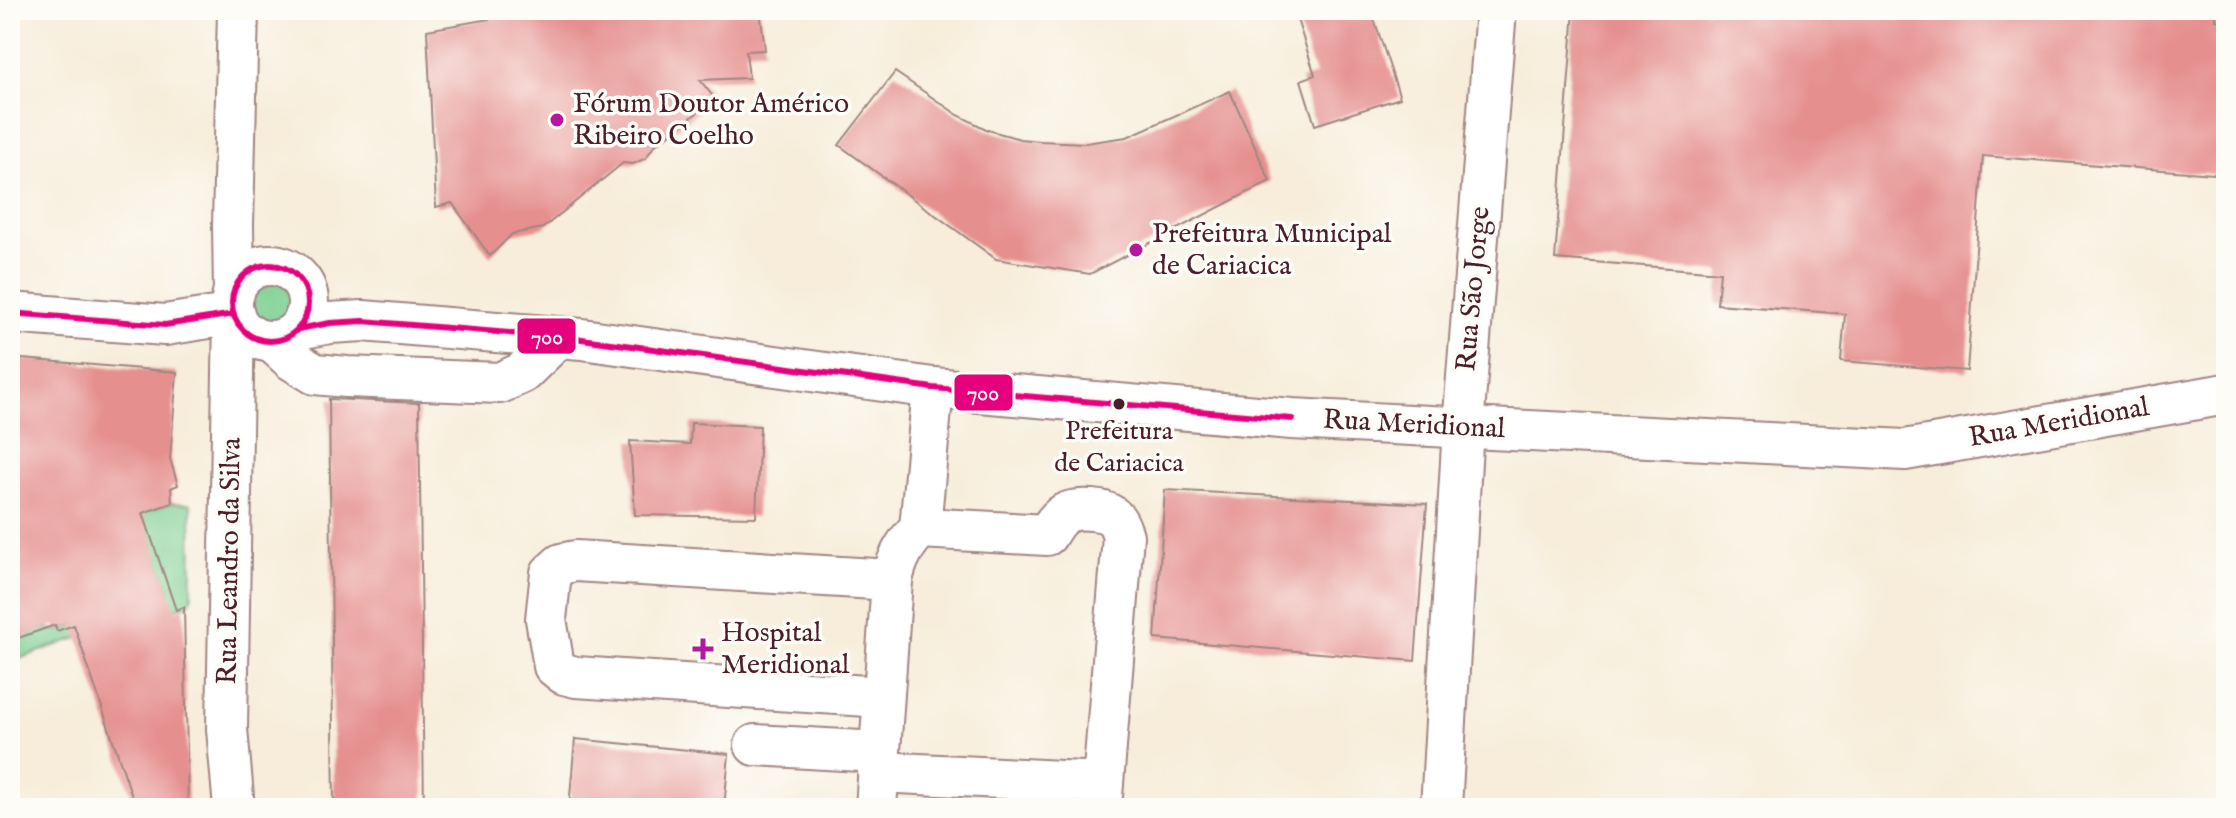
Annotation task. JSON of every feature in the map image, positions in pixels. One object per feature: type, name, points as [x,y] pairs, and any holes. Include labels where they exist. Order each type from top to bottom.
[{"type":"street","name":"Rua Leandro da Silva","points":[[234,808],[227,729],[238,10]]},
{"type":"street","name":"Rua São Jorge","points":[[1441,808],[1463,427],[1496,10]]},
{"type":"street","points":[[233,225],[261,258],[291,273],[363,321]]},
{"type":"street","points":[[274,266],[291,273],[304,287],[308,298],[304,320],[284,335],[263,341],[246,333],[238,324],[234,303],[244,275],[254,269],[274,266]]},
{"type":"street","points":[[10,313],[165,325],[234,303]]},
{"type":"street","name":"Rua Meridional","points":[[284,335],[330,323],[363,321],[559,337],[933,388],[1229,415],[1905,450],[2226,394]]},
{"type":"street","points":[[284,335],[292,360],[315,374],[500,383],[522,373],[559,337]]},
{"type":"street","points":[[878,777],[892,580],[897,558],[920,528],[933,388]]},
{"type":"street","points":[[755,745],[878,777],[1102,795],[1123,536],[1117,520],[1105,511],[1075,508],[1062,515],[1047,535],[920,528]]},
{"type":"street","points":[[883,697],[576,677],[564,674],[554,666],[546,619],[551,573],[561,564],[575,561],[892,580]]},
{"type":"green space","points":[[273,267],[294,277],[302,287],[306,310],[255,336],[234,300],[253,271]]},
{"type":"green space","points":[[172,503],[191,504],[192,598],[188,604],[10,662],[10,639],[46,628],[58,631],[170,593],[142,513]]},
{"type":"building","name":"Fórum Doutor Américo Ribeiro Coelho","points":[[512,10],[760,10],[765,50],[746,51],[749,78],[700,80],[715,99],[654,146],[646,158],[633,164],[623,163],[543,228],[512,234],[490,256],[452,203],[436,207],[427,30],[512,15]]},
{"type":"building","points":[[1294,10],[1371,10],[1400,98],[1315,125],[1301,80],[1315,75]]},
{"type":"building","points":[[1574,10],[2216,10],[2216,20],[2226,21],[2226,175],[1983,156],[1967,371],[1841,361],[1845,314],[1717,304],[1720,272],[1555,259]]},
{"type":"building","points":[[895,72],[958,115],[988,130],[1040,141],[1085,143],[1127,137],[1230,91],[1270,181],[1090,274],[996,259],[839,145]]},
{"type":"building","points":[[10,358],[177,372],[170,459],[178,485],[171,488],[172,503],[143,513],[176,610],[184,607],[188,808],[136,808],[74,625],[57,631],[55,625],[10,641]]},
{"type":"building","points":[[329,399],[419,403],[424,808],[334,808]]},
{"type":"building","points":[[691,423],[760,426],[756,517],[635,515],[630,441],[690,444]]},
{"type":"building","points":[[1165,490],[1427,504],[1415,661],[1155,639]]},
{"type":"building","points":[[575,739],[729,754],[724,808],[569,808]]},
{"type":"transit line","name":"700","points":[[270,265],[284,268],[297,276],[305,289],[308,303],[305,317],[297,330],[284,338],[270,341],[256,338],[243,330],[235,317],[232,303],[235,289],[243,276],[256,268],[270,265]]},
{"type":"transit line","name":"700","points":[[10,313],[165,325],[234,314]]},
{"type":"transit line","name":"700","points":[[298,329],[363,321],[582,339],[933,388],[1292,419]]},
{"type":"place","name":"Fórum Doutor Américo Ribeiro Coelho","points":[[557,120]]},
{"type":"place","name":"Prefeitura Municipal de Cariacica","points":[[1136,250]]},
{"type":"place","name":"Prefeitura de Cariacica","points":[[1119,404]]},
{"type":"place","name":"Hospital Meridional","points":[[703,649]]}]
